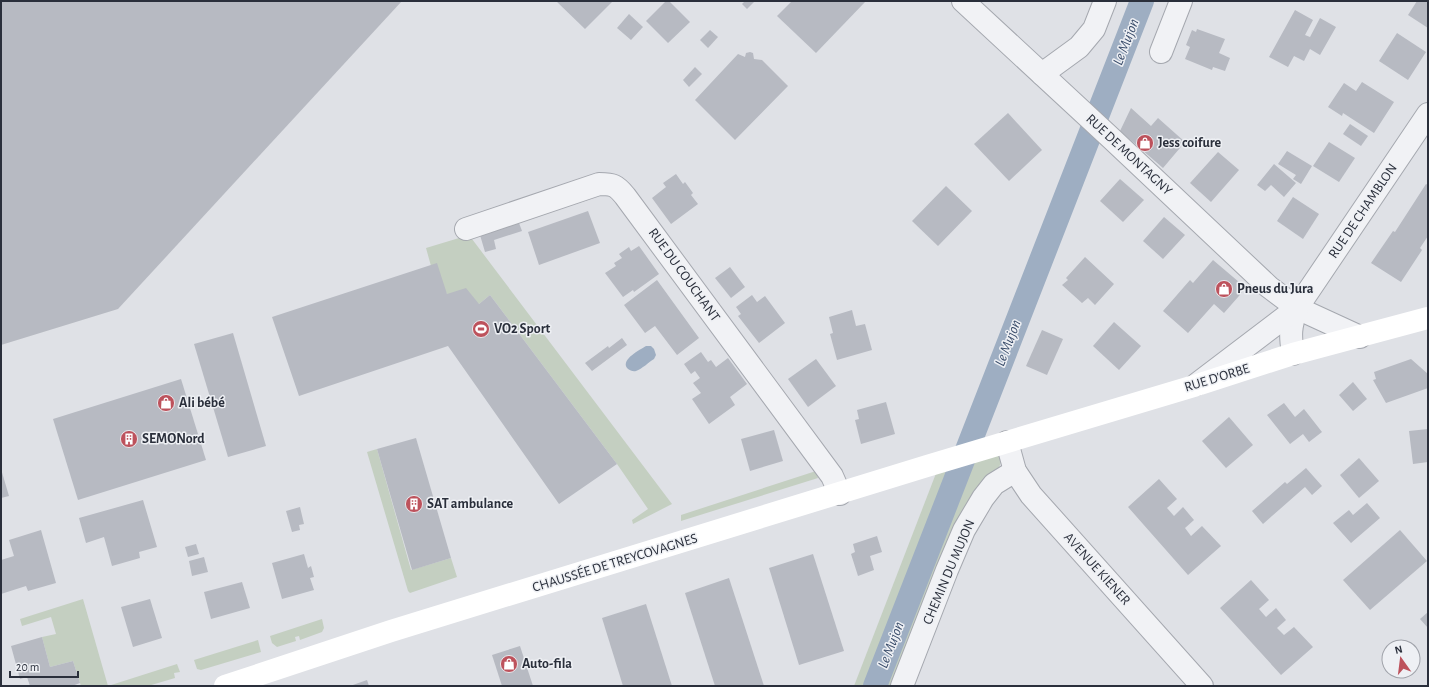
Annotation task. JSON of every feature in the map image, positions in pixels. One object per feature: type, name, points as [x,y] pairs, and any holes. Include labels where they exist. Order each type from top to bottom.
[{"type":"main road","name":"RUE D'ORBE","points":[[998,445],[1194,386],[1293,354],[1428,318]]},
{"type":"main road","name":"CHAUSSÉE DE TREYCOVAGNES","points":[[225,686],[391,631],[998,445]]},
{"type":"street","name":"RUE DE MONTAGNY","points":[[962,1],[1073,102],[1269,287],[1297,308]]},
{"type":"street","points":[[1042,74],[1079,47],[1094,29],[1105,1]]},
{"type":"street","points":[[1161,52],[1181,1]]},
{"type":"street","name":"RUE DE CHAMBLON","points":[[1293,354],[1290,337],[1291,325],[1297,308],[1428,114]]},
{"type":"street","name":"RUE DU COUCHANT","points":[[466,229],[599,184],[610,184],[618,187],[832,476],[840,494]]},
{"type":"street","points":[[1297,308],[1360,337]]},
{"type":"street","name":"RUE DE CHAMBLON","points":[[1194,386],[1297,308]]},
{"type":"street","name":"AVENUE KIENER","points":[[998,445],[1031,495],[1202,686]]},
{"type":"street","name":"CHEMIN DU MUJON","points":[[902,686],[964,530],[983,498],[994,484],[1015,471]]},
{"type":"green space","points":[[469,235],[672,504],[633,524],[632,520],[648,509],[617,464],[490,295],[479,304],[447,294],[431,266],[426,248]]},
{"type":"green space","points":[[1007,442],[994,484],[902,686],[854,686],[940,463]]},
{"type":"green space","points":[[377,449],[411,570],[451,558],[457,577],[410,593],[408,591],[367,452]]},
{"type":"green space","points":[[816,471],[818,478],[681,521],[681,515]]},
{"type":"green space","points":[[83,599],[108,686],[81,686],[73,661],[50,667],[42,637],[56,634],[51,617],[22,626],[20,619]]},
{"type":"green space","points":[[322,619],[324,628],[322,632],[300,640],[299,636],[295,637],[296,641],[277,647],[272,643],[270,636]]},
{"type":"green space","points":[[258,640],[261,652],[201,670],[197,669],[194,660]]},
{"type":"green space","points":[[177,664],[180,672],[174,673],[175,678],[148,686],[108,686]]},
{"type":"water","points":[[646,346],[651,346],[654,349],[656,355],[654,359],[636,371],[628,369],[626,365],[629,358]]},
{"type":"building","points":[[1,1],[402,1],[118,309],[1,345]]},
{"type":"building","points":[[556,1],[613,1],[585,29]]},
{"type":"building","points":[[666,1],[669,1],[690,22],[668,43],[646,21]]},
{"type":"building","points":[[745,1],[755,1],[747,9],[742,4]]},
{"type":"building","points":[[792,1],[866,1],[816,53],[777,16]]},
{"type":"building","points":[[1417,1],[1428,1],[1428,28],[1408,15]]},
{"type":"building","points":[[1295,10],[1313,20],[1305,35],[1310,37],[1320,18],[1336,27],[1320,55],[1310,49],[1304,61],[1294,56],[1288,67],[1269,57]]},
{"type":"building","points":[[629,14],[643,27],[631,40],[617,28]]},
{"type":"building","points":[[1197,29],[1225,39],[1219,53],[1230,58],[1225,71],[1213,67],[1212,70],[1185,59],[1190,47],[1186,45],[1192,30],[1196,32]]},
{"type":"building","points":[[710,30],[718,37],[708,48],[700,40]]},
{"type":"building","points":[[1397,33],[1426,52],[1408,80],[1379,61]]},
{"type":"building","points":[[746,53],[753,53],[754,59],[762,60],[788,86],[735,140],[695,100],[738,54],[745,57]]},
{"type":"building","points":[[695,67],[702,74],[689,87],[683,80]]},
{"type":"building","points":[[1362,82],[1394,102],[1374,133],[1343,113],[1342,116],[1328,107],[1344,83],[1356,91]]},
{"type":"building","points":[[1131,108],[1151,126],[1158,118],[1185,142],[1163,168],[1120,131]]},
{"type":"building","points":[[1008,113],[1042,150],[1009,181],[974,144]]},
{"type":"building","points":[[1350,124],[1368,136],[1361,146],[1343,134]]},
{"type":"building","points":[[1329,142],[1355,158],[1339,182],[1313,166]]},
{"type":"building","points":[[1287,151],[1312,166],[1301,184],[1293,179],[1296,175],[1278,164]]},
{"type":"building","points":[[1218,152],[1239,170],[1211,202],[1190,183]]},
{"type":"building","points":[[1274,164],[1296,183],[1284,197],[1271,185],[1265,191],[1257,185]]},
{"type":"building","points":[[676,174],[683,184],[685,182],[693,193],[691,195],[698,204],[671,224],[652,198],[666,187],[663,183]]},
{"type":"building","points":[[1120,179],[1144,200],[1123,222],[1100,201]]},
{"type":"building","points":[[1426,184],[1428,185],[1428,236],[1420,248],[1422,250],[1401,282],[1371,263],[1393,231],[1395,232]]},
{"type":"building","points":[[946,186],[972,211],[938,246],[912,221]]},
{"type":"building","points":[[1293,197],[1319,214],[1303,239],[1277,221]]},
{"type":"building","points":[[588,211],[600,243],[539,265],[528,232]]},
{"type":"building","points":[[1164,217],[1185,235],[1163,259],[1143,241]]},
{"type":"building","points":[[519,223],[522,231],[494,240],[496,249],[485,252],[480,235]]},
{"type":"building","points":[[639,246],[659,274],[634,292],[633,290],[623,297],[605,273],[616,266],[614,263],[622,258],[619,254],[629,247],[631,251]]},
{"type":"building","points":[[1085,257],[1114,284],[1095,305],[1088,298],[1082,303],[1062,285],[1068,280],[1066,278]]},
{"type":"building","points":[[1213,260],[1246,288],[1224,313],[1214,304],[1188,333],[1163,311],[1190,280],[1193,283]]},
{"type":"building","points":[[437,263],[447,294],[466,288],[479,304],[490,295],[617,464],[559,504],[448,346],[299,396],[272,317]]},
{"type":"building","points":[[730,267],[745,287],[731,298],[715,278]]},
{"type":"building","points":[[657,280],[699,338],[677,355],[655,326],[645,333],[624,305]]},
{"type":"building","points":[[752,295],[757,302],[765,296],[785,323],[759,343],[738,316],[741,314],[736,307]]},
{"type":"building","points":[[852,310],[856,326],[865,324],[872,350],[837,360],[830,334],[833,333],[829,317]]},
{"type":"building","points":[[1114,322],[1141,346],[1119,370],[1093,346]]},
{"type":"building","points":[[1042,330],[1063,339],[1047,375],[1026,366]]},
{"type":"building","points":[[233,333],[266,446],[228,457],[194,344]]},
{"type":"building","points":[[622,338],[627,345],[592,371],[585,363],[608,346],[609,348]]},
{"type":"building","points":[[701,352],[708,362],[711,360],[716,367],[728,358],[747,384],[730,397],[735,405],[709,424],[692,399],[701,393],[693,383],[700,378],[695,371],[691,374],[684,364]]},
{"type":"building","points":[[816,359],[836,386],[808,407],[788,379]]},
{"type":"building","points":[[1411,359],[1428,374],[1428,388],[1386,403],[1373,380],[1376,379],[1374,372]]},
{"type":"building","name":"SEMONord","points":[[181,379],[206,460],[78,500],[53,419]]},
{"type":"building","points":[[1353,382],[1367,399],[1353,411],[1339,395]]},
{"type":"building","points":[[886,402],[895,434],[861,444],[855,420],[859,419],[857,410]]},
{"type":"building","points":[[1284,403],[1295,417],[1304,409],[1322,432],[1309,442],[1303,434],[1290,444],[1267,415]]},
{"type":"building","points":[[1229,417],[1253,445],[1226,468],[1202,441]]},
{"type":"building","points":[[1428,429],[1428,462],[1413,464],[1409,431]]},
{"type":"building","points":[[774,430],[783,461],[750,471],[741,439]]},
{"type":"building","name":"SAT ambulance","points":[[416,438],[451,558],[412,570],[377,449]]},
{"type":"building","points":[[1359,458],[1379,481],[1359,498],[1340,475]]},
{"type":"building","points":[[1306,468],[1322,486],[1312,495],[1305,487],[1263,524],[1252,511],[1285,482],[1287,484]]},
{"type":"building","points":[[1,469],[9,496],[1,498]]},
{"type":"building","points":[[1159,479],[1177,499],[1167,508],[1174,516],[1183,507],[1194,520],[1185,528],[1191,536],[1202,526],[1221,546],[1188,575],[1128,507]]},
{"type":"building","points":[[143,500],[157,547],[139,552],[140,558],[112,566],[104,537],[86,543],[79,518]]},
{"type":"building","points":[[1367,503],[1380,518],[1351,543],[1333,523],[1349,510],[1353,515]]},
{"type":"building","points":[[300,507],[304,524],[299,525],[300,530],[292,532],[286,511]]},
{"type":"building","points":[[41,530],[56,583],[28,591],[26,586],[1,594],[1,560],[14,556],[9,540]]},
{"type":"building","points":[[1400,530],[1427,561],[1370,610],[1343,580]]},
{"type":"building","points":[[877,536],[882,552],[870,556],[874,570],[858,576],[851,554],[855,552],[853,544]]},
{"type":"building","points":[[196,544],[199,554],[188,557],[185,547]]},
{"type":"building","points":[[304,554],[308,568],[311,566],[314,577],[310,578],[314,590],[282,599],[272,563]]},
{"type":"building","points":[[813,554],[844,651],[799,665],[769,568]]},
{"type":"building","points":[[204,557],[208,572],[192,576],[189,561]]},
{"type":"building","points":[[729,578],[764,686],[715,686],[685,593]]},
{"type":"building","points":[[1251,580],[1269,600],[1259,609],[1266,617],[1276,608],[1286,620],[1277,628],[1284,635],[1294,627],[1313,647],[1281,675],[1220,608]]},
{"type":"building","points":[[242,582],[250,608],[211,619],[204,592]]},
{"type":"building","points":[[150,599],[162,638],[133,647],[121,607]]},
{"type":"building","points":[[646,604],[672,686],[623,686],[602,618]]},
{"type":"building","points":[[1428,612],[1428,628],[1420,619]]},
{"type":"building","points":[[42,637],[50,667],[73,661],[80,683],[72,686],[30,686],[27,677],[20,679],[11,646]]},
{"type":"building","points":[[520,646],[533,686],[502,686],[492,655]]},
{"type":"building","points":[[367,680],[369,686],[350,686]]},
{"type":"waterway","name":"Le Mujon","points":[[875,686],[1142,1]]},
{"type":"place","name":"Jess coifure","points":[[1145,143]]},
{"type":"place","name":"Pneus du Jura","points":[[1224,289]]},
{"type":"place","name":"VO2 Sport","points":[[481,329]]},
{"type":"place","name":"Ali bébé","points":[[166,403]]},
{"type":"place","name":"SEMONord","points":[[129,439]]},
{"type":"place","name":"SAT ambulance","points":[[414,504]]},
{"type":"place","name":"Auto-fila","points":[[509,664]]}]
